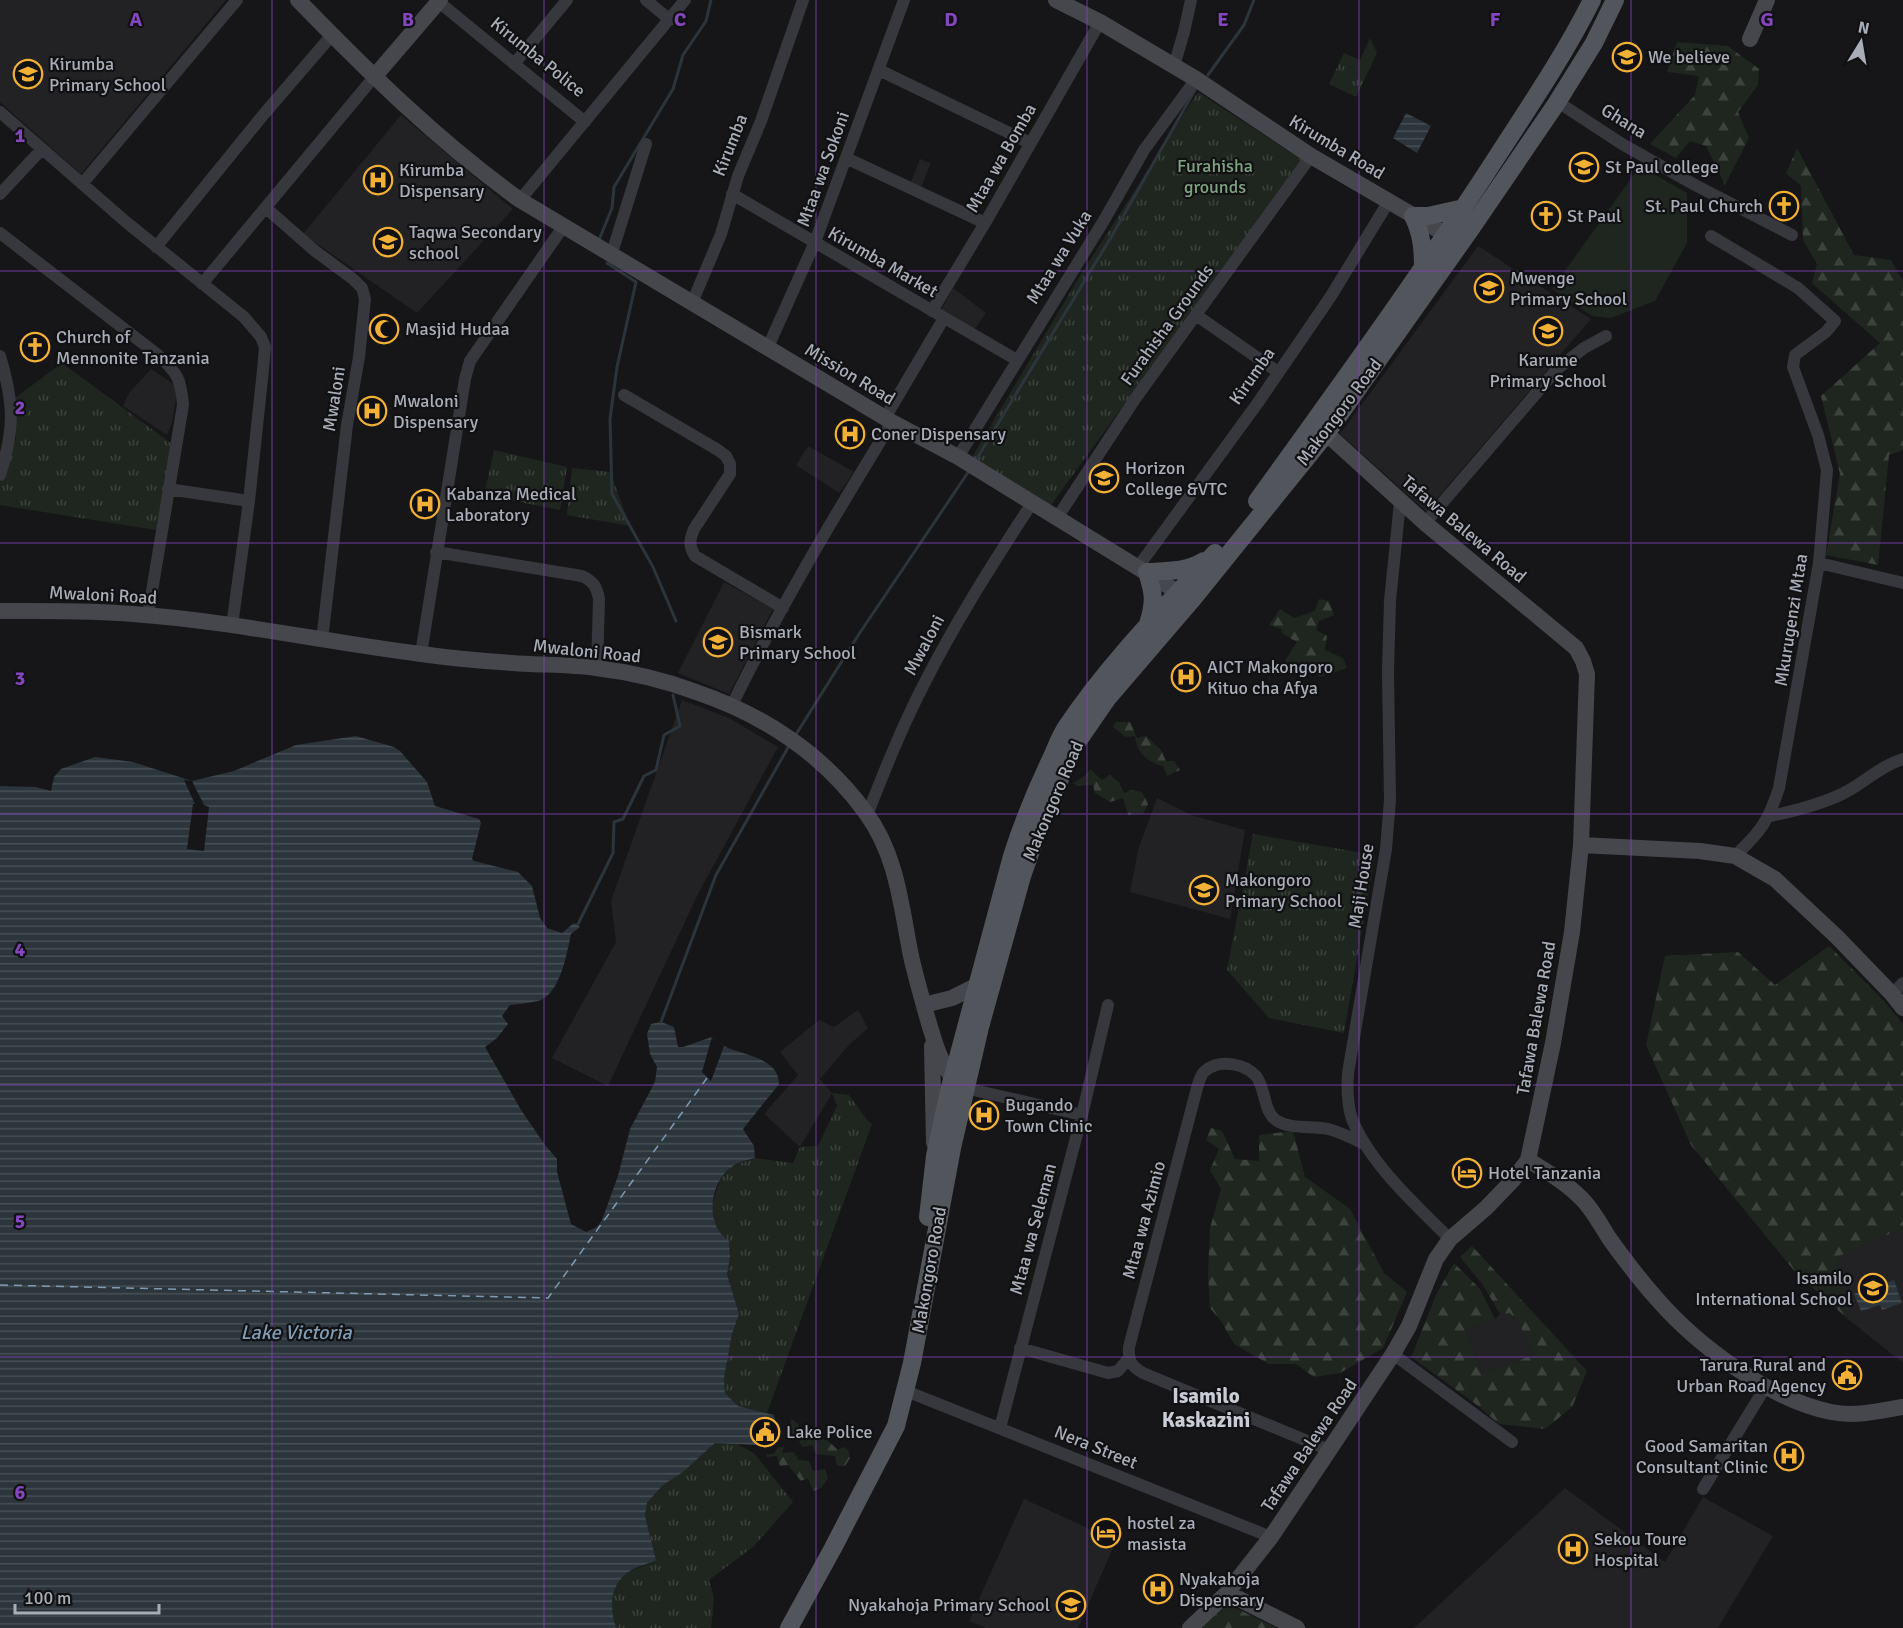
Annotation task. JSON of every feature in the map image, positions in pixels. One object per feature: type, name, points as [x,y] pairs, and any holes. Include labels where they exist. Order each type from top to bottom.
[{"type":"main road","name":"Makongoro Road","points":[[789,1628],[896,1426],[906,1390],[976,986],[1022,827],[1062,734],[1089,695],[1148,626],[1185,597],[1210,558],[1319,428],[1423,269],[1453,239],[1464,208],[1561,58],[1592,0]]},
{"type":"main road","name":"Makongoro Road","points":[[779,1628],[888,1424],[900,1382],[920,1276],[935,1156],[1042,817],[1074,747],[1107,699],[1185,597],[1319,428],[1594,43],[1615,0]]},
{"type":"main road","points":[[1423,269],[1421,233],[1413,216],[1428,216],[1464,208]]},
{"type":"main road","points":[[1142,569],[1173,571],[1192,568],[1210,558]]},
{"type":"main road","points":[[1142,569],[1154,592],[1148,626]]},
{"type":"street","points":[[82,184],[237,0]]},
{"type":"street","points":[[298,0],[374,77],[454,150],[520,200],[685,0]]},
{"type":"street","points":[[514,64],[567,0]]},
{"type":"street","points":[[646,0],[670,20]]},
{"type":"street","name":"Kirumba","points":[[692,303],[721,234],[738,176],[765,110],[803,0]]},
{"type":"street","name":"Mtaa wa Sokoni","points":[[768,347],[815,242],[904,0]]},
{"type":"street","name":"Kirumba Road","points":[[1056,0],[1100,22],[1196,79],[1311,156],[1453,239]]},
{"type":"street","points":[[1174,66],[1191,0]]},
{"type":"street","points":[[1750,39],[1767,0]]},
{"type":"street","name":"Kirumba Police","points":[[374,77],[440,1],[585,122]]},
{"type":"street","name":"Mtaa wa Bomba","points":[[932,311],[1100,22]]},
{"type":"street","points":[[156,247],[257,123],[332,36]]},
{"type":"street","points":[[879,70],[1030,143]]},
{"type":"street","points":[[202,284],[374,77]]},
{"type":"street","name":"Mtaa wa Vuka","points":[[962,460],[1017,360],[1103,222],[1144,150],[1196,79]]},
{"type":"street","name":"Ghana","points":[[1564,106],[1643,156],[1792,235]]},
{"type":"street","points":[[0,112],[156,247],[244,317],[261,337],[264,346],[249,501],[232,626]]},
{"type":"street","points":[[611,256],[646,144]]},
{"type":"street","points":[[0,194],[42,149]]},
{"type":"street","name":"Furahisha Grounds","points":[[1057,518],[1113,432],[1311,156]]},
{"type":"street","points":[[846,158],[985,223]]},
{"type":"street","name":"Kirumba Market","points":[[732,194],[1017,360]]},
{"type":"street","name":"Mission Road","points":[[520,200],[889,420],[962,460],[1185,597]]},
{"type":"street","name":"Kirumba","points":[[1142,569],[1331,296],[1389,201]]},
{"type":"street","name":"Mwaloni","points":[[266,208],[315,251],[353,279],[362,288],[365,299],[322,640]]},
{"type":"street","points":[[421,654],[436,552],[470,361],[563,227]]},
{"type":"street","points":[[0,233],[175,370],[181,382],[183,405],[148,615]]},
{"type":"street","name":"Mkurugenzi Mtaa","points":[[1711,236],[1798,288],[1835,321],[1826,332],[1795,355],[1793,367],[1799,379],[1827,470],[1819,563],[1779,788],[1770,816],[1757,836],[1735,856]]},
{"type":"street","points":[[1196,315],[1278,372]]},
{"type":"street","points":[[732,705],[758,652],[842,505],[944,318]]},
{"type":"street","points":[[1425,523],[1557,369],[1584,348],[1606,336]]},
{"type":"street","points":[[0,356],[9,390],[12,430],[9,449],[0,475]]},
{"type":"street","points":[[624,395],[726,456],[730,464],[730,474],[694,530],[690,539],[690,548],[695,556],[783,608]]},
{"type":"street","name":"Tafawa Balewa Road","points":[[1190,1628],[1227,1593],[1271,1537],[1394,1354],[1409,1326],[1436,1259],[1450,1239],[1486,1208],[1513,1180],[1528,1160],[1551,1054],[1572,932],[1581,845],[1587,674],[1583,661],[1576,648],[1563,636],[1400,502],[1319,428]]},
{"type":"street","points":[[168,489],[249,501]]},
{"type":"street","name":"Maji House","points":[[1400,502],[1390,601],[1388,681],[1390,800],[1386,849],[1348,1072],[1347,1094],[1352,1118],[1367,1146],[1413,1203],[1450,1239]]},
{"type":"street","name":"Mwaloni","points":[[867,814],[892,751],[955,624],[1032,503]]},
{"type":"street","points":[[436,552],[582,576],[591,580],[597,588],[599,599],[597,668]]},
{"type":"street","points":[[1819,563],[1903,583]]},
{"type":"street","name":"Mwaloni Road","points":[[0,611],[148,615],[421,654],[483,661],[597,668],[658,680],[732,705],[803,747],[838,779],[867,814],[880,836],[893,867],[918,986],[932,1035],[942,1061],[958,1083]]},
{"type":"street","points":[[1770,816],[1810,808],[1836,797],[1903,759]]},
{"type":"street","points":[[1581,845],[1700,850],[1735,856],[1775,879],[1837,937],[1897,988],[1903,1008]]},
{"type":"street","points":[[924,1005],[952,998],[976,986]]},
{"type":"street","name":"Mtaa wa Seleman","points":[[1000,1428],[1082,1115],[1108,1005]]},
{"type":"street","points":[[932,1035],[935,1156]]},
{"type":"street","name":"Mtaa wa Azimio","points":[[1128,1359],[1129,1347],[1197,1088],[1200,1077],[1205,1071],[1223,1064],[1247,1069],[1257,1077],[1269,1111],[1276,1120],[1287,1125],[1329,1130],[1349,1136],[1367,1146]]},
{"type":"street","points":[[958,1083],[1082,1115]]},
{"type":"street","points":[[1528,1160],[1559,1179],[1581,1198],[1657,1299],[1692,1335],[1729,1363],[1766,1386],[1805,1405],[1832,1412],[1861,1414],[1903,1407]]},
{"type":"street","points":[[1020,1348],[1108,1373],[1118,1371],[1128,1359],[1143,1373],[1329,1450]]},
{"type":"street","points":[[1394,1354],[1512,1442]]},
{"type":"street","points":[[1703,1489],[1766,1386]]},
{"type":"street","name":"Nera Street","points":[[906,1390],[1271,1537]]},
{"type":"street","points":[[1227,1593],[1297,1628]]},
{"type":"shaded area","points":[[0,0],[226,0],[81,174],[0,102]]},
{"type":"shaded area","points":[[401,115],[513,209],[417,313],[303,234]]},
{"type":"shaded area","points":[[920,159],[931,163],[921,187],[911,182]]},
{"type":"shaded area","points":[[1478,246],[1591,319],[1426,511],[1340,434]]},
{"type":"shaded area","points":[[953,288],[986,313],[970,336],[940,312]]},
{"type":"shaded area","points":[[151,369],[178,387],[172,423],[167,435],[123,406],[129,393]]},
{"type":"shaded area","points":[[808,446],[854,472],[839,493],[796,465]]},
{"type":"shaded area","points":[[724,582],[773,609],[729,694],[678,673]]},
{"type":"shaded area","points":[[682,700],[729,718],[778,747],[698,894],[608,1086],[552,1058],[616,942],[611,901]]},
{"type":"shaded area","points":[[1157,798],[1191,815],[1245,830],[1230,919],[1130,892],[1138,850]]},
{"type":"shaded area","points":[[858,1010],[868,1028],[849,1045],[820,1079],[832,1093],[800,1147],[764,1114],[798,1075],[780,1052],[819,1020],[834,1027]]},
{"type":"shaded area","name":"Isamilo International School","points":[[1903,1228],[1903,1363],[1848,1319],[1836,1257]]},
{"type":"shaded area","points":[[1509,1312],[1525,1334],[1534,1355],[1482,1373],[1465,1329]]},
{"type":"shaded area","name":"Sekou Toure Hospital","points":[[1565,1488],[1665,1562],[1703,1497],[1773,1536],[1718,1628],[1414,1628]]},
{"type":"shaded area","points":[[1024,1499],[1116,1541],[1078,1628],[986,1628],[969,1621]]},
{"type":"green space","points":[[1370,38],[1377,53],[1356,97],[1329,84],[1344,53],[1360,60]]},
{"type":"green space","points":[[1677,42],[1728,46],[1759,69],[1758,85],[1738,112],[1749,138],[1725,185],[1706,146],[1690,141],[1676,158],[1650,144],[1695,95],[1699,76],[1667,72]]},
{"type":"green space","name":"Furahisha grounds","points":[[1198,92],[1302,160],[1051,505],[972,457],[1081,274]]},
{"type":"green space","points":[[1797,148],[1854,255],[1891,260],[1903,281],[1903,450],[1889,455],[1878,565],[1826,555],[1840,474],[1821,396],[1880,343],[1812,283],[1817,264],[1803,240],[1801,186],[1786,173]]},
{"type":"green space","points":[[1640,166],[1687,193],[1687,243],[1655,301],[1611,318],[1592,316],[1552,289]]},
{"type":"green space","points":[[62,363],[172,444],[156,530],[0,505],[0,483],[16,438],[15,398]]},
{"type":"green space","points":[[494,450],[567,467],[560,510],[484,495]]},
{"type":"green space","points":[[572,468],[610,472],[630,526],[567,515]]},
{"type":"green space","points":[[1319,599],[1329,601],[1334,615],[1319,621],[1316,630],[1327,636],[1325,650],[1343,658],[1347,668],[1320,677],[1302,666],[1298,675],[1284,671],[1286,659],[1297,642],[1283,634],[1281,629],[1269,625],[1280,609],[1294,618],[1315,611]]},
{"type":"green space","points":[[1116,722],[1130,722],[1137,738],[1146,736],[1161,750],[1166,761],[1174,761],[1180,770],[1167,776],[1163,766],[1152,762],[1141,752],[1135,736],[1126,737],[1113,727]]},
{"type":"green space","points":[[1090,769],[1102,780],[1110,775],[1119,782],[1124,793],[1131,790],[1142,792],[1148,804],[1143,814],[1128,815],[1123,798],[1110,802],[1095,793],[1093,785],[1077,786],[1073,783],[1085,776]]},
{"type":"green space","points":[[1253,834],[1375,855],[1344,1033],[1269,1018],[1227,970]]},
{"type":"green space","points":[[1829,946],[1885,1002],[1903,1024],[1903,1228],[1837,1257],[1848,1319],[1797,1274],[1691,1145],[1646,1045],[1665,956],[1738,952],[1775,985]]},
{"type":"green space","points":[[832,1093],[849,1095],[872,1124],[767,1413],[738,1406],[725,1393],[724,1378],[732,1334],[739,1314],[727,1273],[730,1257],[714,1222],[711,1207],[720,1180],[732,1166],[755,1158],[793,1163],[800,1147],[818,1146],[837,1106]]},
{"type":"green space","points":[[1211,1128],[1222,1131],[1235,1159],[1259,1161],[1259,1135],[1293,1131],[1305,1177],[1350,1209],[1384,1273],[1407,1292],[1383,1348],[1340,1373],[1314,1377],[1296,1364],[1269,1364],[1234,1344],[1221,1321],[1210,1308],[1208,1273],[1210,1228],[1221,1189],[1210,1170],[1219,1149],[1206,1140]]},
{"type":"green space","points":[[1472,1246],[1587,1371],[1572,1407],[1545,1429],[1499,1424],[1411,1357],[1436,1295],[1454,1263],[1480,1289],[1495,1319],[1465,1329],[1482,1373],[1534,1355],[1525,1334],[1510,1313],[1500,1314],[1483,1285],[1460,1257]]},
{"type":"green space","points":[[792,1419],[798,1424],[801,1432],[808,1428],[815,1439],[827,1440],[838,1450],[843,1447],[848,1450],[850,1458],[845,1466],[837,1466],[835,1456],[816,1454],[812,1445],[803,1447],[798,1439],[787,1437]]},
{"type":"green space","points":[[715,1443],[735,1443],[754,1453],[793,1502],[754,1546],[709,1580],[714,1598],[711,1628],[616,1628],[612,1604],[613,1593],[617,1585],[631,1571],[654,1563],[656,1560],[645,1516],[647,1503],[663,1485],[683,1472]]},
{"type":"green space","points":[[778,1447],[784,1447],[782,1453],[794,1452],[798,1460],[809,1461],[813,1471],[825,1469],[828,1478],[821,1488],[813,1491],[808,1478],[801,1481],[788,1465],[780,1466],[777,1456],[766,1457],[767,1454],[774,1454]]},
{"type":"green space","points":[[1227,1604],[1277,1628],[1202,1628]]},
{"type":"water","points":[[1406,113],[1431,126],[1417,153],[1393,138]]},
{"type":"water","name":"Lake Victoria","points":[[356,736],[394,747],[400,751],[427,782],[435,806],[479,819],[481,823],[472,859],[518,872],[532,886],[540,918],[547,928],[562,933],[574,923],[580,927],[571,934],[561,972],[552,991],[538,1001],[510,1005],[502,1016],[508,1024],[497,1038],[485,1047],[521,1110],[557,1159],[557,1172],[571,1224],[586,1232],[597,1227],[602,1220],[618,1176],[630,1129],[655,1082],[657,1067],[650,1054],[647,1034],[651,1024],[661,1022],[674,1027],[678,1047],[712,1037],[724,1046],[758,1058],[773,1068],[779,1084],[743,1129],[754,1146],[755,1158],[735,1165],[725,1173],[715,1192],[713,1215],[721,1234],[729,1241],[730,1257],[727,1274],[739,1314],[732,1334],[724,1378],[725,1393],[738,1406],[774,1415],[775,1419],[758,1445],[715,1443],[683,1472],[663,1485],[647,1503],[645,1516],[656,1560],[631,1571],[617,1584],[612,1604],[616,1628],[0,1628],[0,786],[36,787],[51,791],[54,777],[61,769],[95,757],[133,762],[192,781],[234,771],[296,745]]},
{"type":"water","points":[[1894,1280],[1902,1303],[1882,1310],[1880,1305],[1861,1311],[1854,1294]]},
{"type":"pier","points":[[184,780],[192,781],[204,805],[209,807],[204,851],[187,849],[193,804],[195,804]]},
{"type":"pier","points":[[712,1037],[724,1046],[711,1081],[702,1072]]},
{"type":"waterway","points":[[599,240],[612,208],[614,187],[673,89],[683,55],[706,21],[711,0]]},
{"type":"waterway","points":[[1208,75],[1244,25],[1254,0]]},
{"type":"waterway","points":[[976,460],[1113,234],[1195,90]]},
{"type":"waterway","points":[[607,263],[636,282],[617,367],[610,419],[612,494],[653,567],[676,621]]},
{"type":"waterway","points":[[795,736],[859,634],[969,471]]},
{"type":"waterway","points":[[578,924],[613,853],[614,822],[623,819],[644,776],[656,770],[664,735],[680,726],[673,695]]},
{"type":"waterway","points":[[661,1022],[716,875],[790,744]]},
{"type":"ferry route","points":[[0,1285],[548,1298],[707,1078]]},
{"type":"place","name":"We believe","points":[[1627,57]]},
{"type":"place","name":"Kirumba Primary School","points":[[28,74]]},
{"type":"place","name":"St Paul college","points":[[1584,167]]},
{"type":"place","name":"Kirumba Dispensary","points":[[378,180]]},
{"type":"place","name":"St. Paul Church","points":[[1784,206]]},
{"type":"place","name":"St Paul","points":[[1546,216]]},
{"type":"place","name":"Taqwa Secondary school","points":[[388,242]]},
{"type":"place","name":"Mwenge Primary School","points":[[1489,288]]},
{"type":"place","name":"Masjid Hudaa","points":[[384,329]]},
{"type":"place","name":"Karume Primary School","points":[[1548,331]]},
{"type":"place","name":"Church of Mennonite Tanzania","points":[[35,347]]},
{"type":"place","name":"Mwaloni Dispensary","points":[[372,411]]},
{"type":"place","name":"Coner Dispensary","points":[[850,434]]},
{"type":"place","name":"Horizon College &VTC","points":[[1104,478]]},
{"type":"place","name":"Kabanza Medical Laboratory","points":[[425,504]]},
{"type":"place","name":"Bismark Primary School","points":[[718,642]]},
{"type":"place","name":"AICT Makongoro Kituo cha Afya","points":[[1186,677]]},
{"type":"place","name":"Makongoro Primary School","points":[[1204,890]]},
{"type":"place","name":"Bugando Town Clinic","points":[[984,1115]]},
{"type":"place","name":"Hotel Tanzania","points":[[1467,1173]]},
{"type":"place","name":"Isamilo International School","points":[[1873,1288]]},
{"type":"place","name":"Tarura Rural and Urban Road Agency","points":[[1847,1375]]},
{"type":"place","name":"Lake Police","points":[[765,1432]]},
{"type":"place","name":"Good Samaritan Consultant Clinic","points":[[1789,1456]]},
{"type":"place","name":"hostel za masista","points":[[1106,1533]]},
{"type":"place","name":"Sekou Toure Hospital","points":[[1573,1549]]},
{"type":"place","name":"Nyakahoja Dispensary","points":[[1158,1589]]},
{"type":"place","name":"Nyakahoja Primary School","points":[[1071,1605]]},
{"type":"district","name":"Isamilo Kaskazini","points":[[1206,1408]]}]
